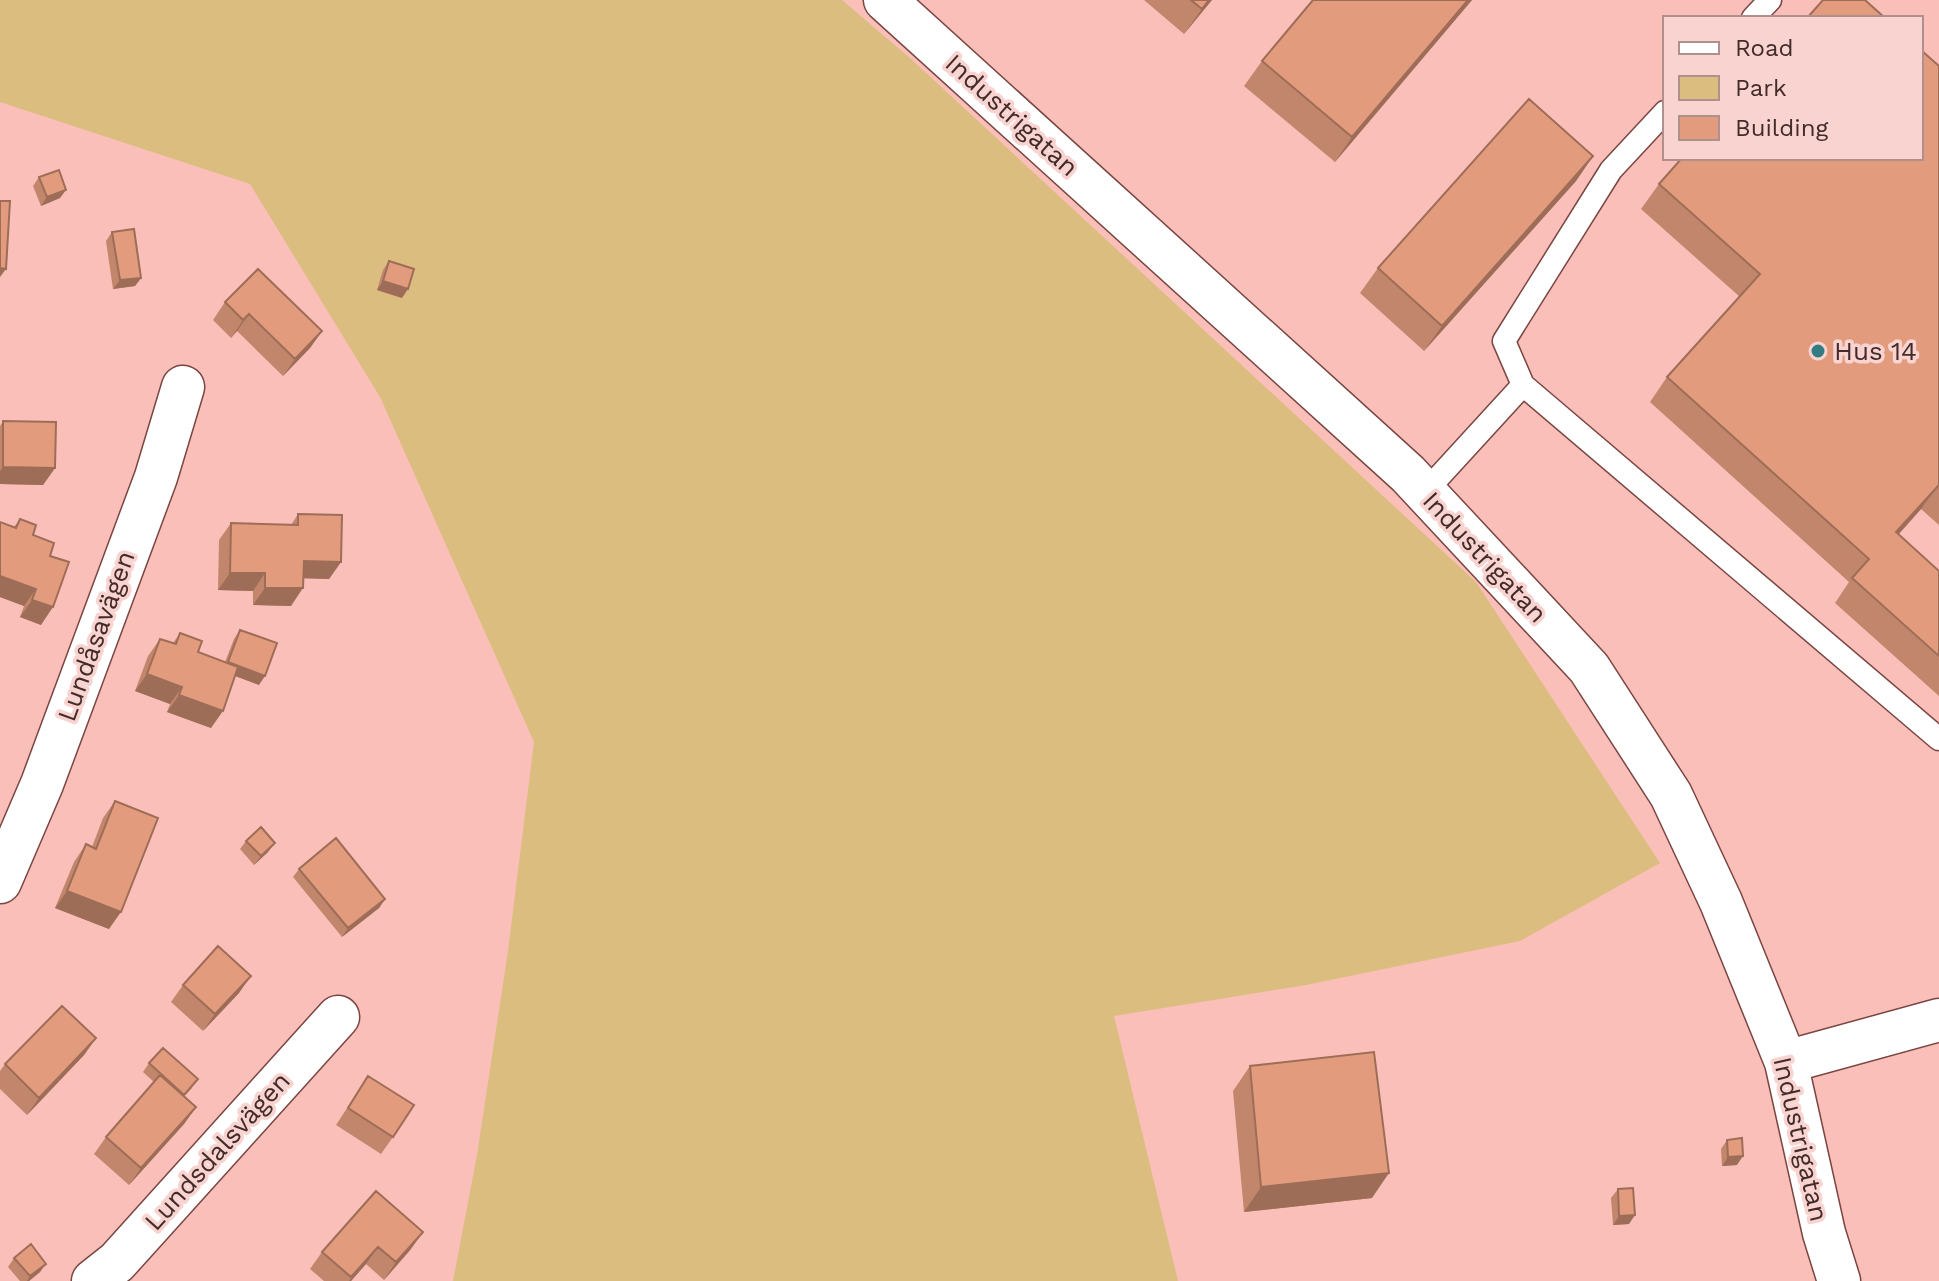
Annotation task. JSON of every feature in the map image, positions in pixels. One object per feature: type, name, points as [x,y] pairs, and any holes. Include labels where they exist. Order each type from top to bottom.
[{"type":"street","name":"Industrigatan","points":[[885,0],[1425,492],[1589,668],[1671,795],[1721,902],[1786,1062],[1824,1233],[1839,1281]]},
{"type":"street","name":"Lundåsavägen","points":[[0,882],[48,769],[156,477],[183,387]]},
{"type":"street","name":"Lundsdalsvägen","points":[[93,1281],[117,1262],[338,1017]]},
{"type":"street","points":[[1786,1062],[1939,1020]]},
{"type":"lane","points":[[1755,16],[1770,0]]},
{"type":"lane","points":[[1663,114],[1611,170],[1504,341],[1523,385],[1939,739]]},
{"type":"lane","points":[[1425,492],[1523,385]]},
{"type":"green space","points":[[0,0],[842,0],[910,58],[1476,582],[1660,863],[1520,941],[1306,985],[1114,1016],[1178,1281],[453,1281],[477,1155],[508,951],[534,742],[380,397],[250,184],[0,102]]},
{"type":"building","points":[[1191,0],[1209,0],[1202,9]]},
{"type":"building","points":[[1313,0],[1468,0],[1352,137],[1262,61]]},
{"type":"building","points":[[1823,0],[1865,0],[1883,16],[1809,16]]},
{"type":"building","name":"Hus 14","points":[[1923,52],[1939,66],[1939,485],[1896,532],[1939,571],[1939,656],[1852,578],[1869,559],[1667,377],[1760,274],[1659,184],[1680,160],[1923,160]]},
{"type":"building","points":[[1529,99],[1593,156],[1442,326],[1378,268]]},
{"type":"building","points":[[59,170],[66,190],[47,197],[39,177]]},
{"type":"building","points":[[0,201],[10,201],[6,269],[0,268]]},
{"type":"building","points":[[134,229],[141,278],[120,280],[112,232]]},
{"type":"building","points":[[389,261],[414,269],[408,289],[383,281]]},
{"type":"building","points":[[258,269],[322,331],[295,359],[249,314],[243,320],[225,302]]},
{"type":"building","points":[[3,421],[56,422],[55,468],[3,467]]},
{"type":"building","points":[[298,514],[342,515],[341,562],[304,561],[303,588],[265,588],[265,573],[230,573],[231,523],[298,525]]},
{"type":"building","points":[[20,519],[36,525],[33,535],[54,543],[50,556],[69,562],[53,607],[32,600],[36,589],[0,576],[0,522],[16,528]]},
{"type":"building","points":[[240,630],[277,643],[265,676],[228,662]]},
{"type":"building","points":[[180,633],[202,641],[198,652],[238,667],[223,711],[179,695],[182,687],[147,674],[160,639],[176,644]]},
{"type":"building","points":[[115,801],[158,818],[121,912],[67,891],[86,844],[96,849]]},
{"type":"building","points":[[261,827],[275,843],[261,856],[246,841]]},
{"type":"building","points":[[336,838],[385,899],[348,928],[299,869]]},
{"type":"building","points":[[218,946],[251,976],[215,1014],[183,985]]},
{"type":"building","points":[[62,1006],[96,1038],[39,1098],[5,1064]]},
{"type":"building","points":[[163,1048],[198,1079],[184,1095],[149,1063]]},
{"type":"building","points":[[1374,1052],[1389,1173],[1261,1187],[1250,1066]]},
{"type":"building","points":[[160,1075],[196,1107],[141,1168],[106,1137]]},
{"type":"building","points":[[368,1076],[414,1105],[393,1137],[348,1108]]},
{"type":"building","points":[[1742,1138],[1743,1156],[1728,1157],[1727,1140]]},
{"type":"building","points":[[1633,1188],[1635,1215],[1619,1216],[1618,1189]]},
{"type":"building","points":[[376,1191],[423,1232],[396,1262],[378,1247],[351,1277],[322,1252]]},
{"type":"building","points":[[31,1244],[46,1264],[30,1276],[14,1258]]},
{"type":"place","name":"Hus 14","points":[[1818,351]]}]
